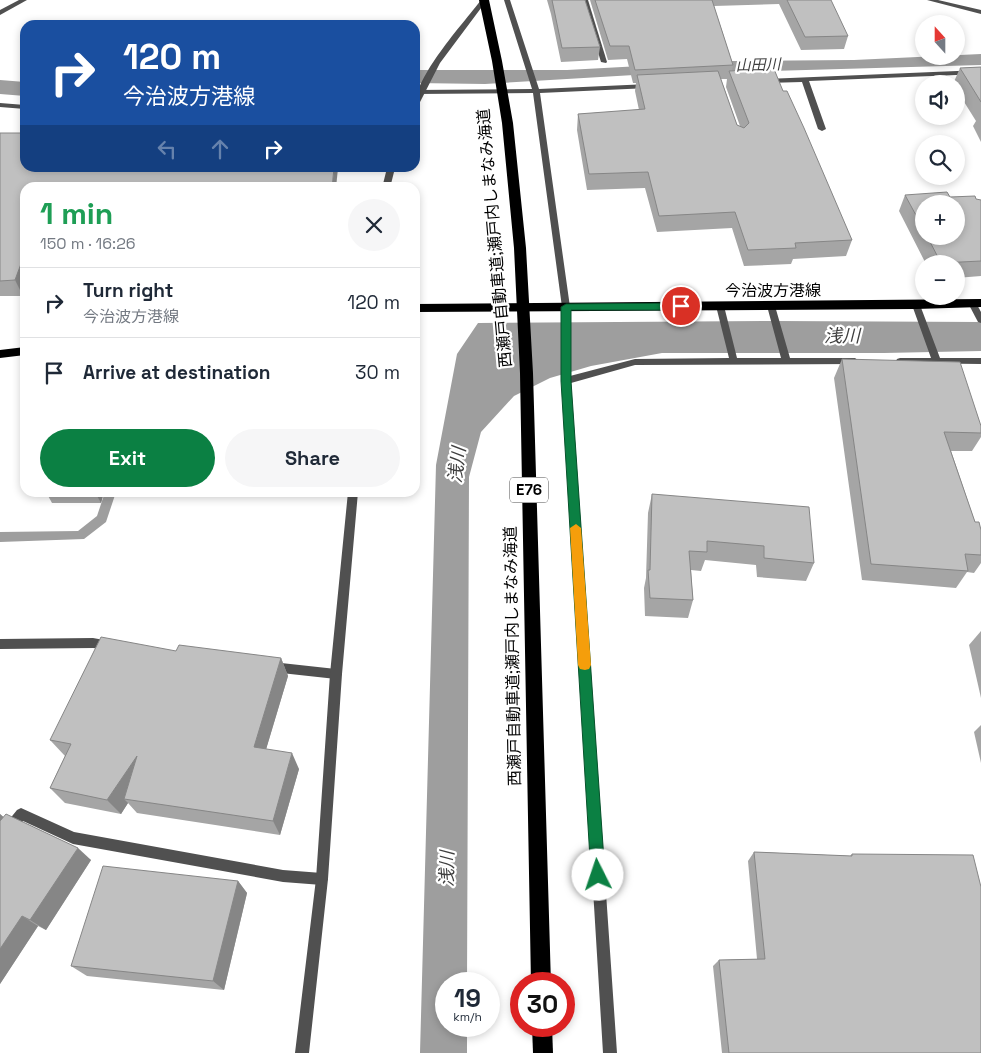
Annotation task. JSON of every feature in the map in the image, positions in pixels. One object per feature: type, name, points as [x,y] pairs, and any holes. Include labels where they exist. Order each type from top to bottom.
[{"type":"highway","name":"西瀬戸自動車道;瀬戸内しまなみ海道","points":[[484,0],[496,47],[512,159],[525,320],[541,972]]},
{"type":"highway","points":[[542,1037],[543,1053]]},
{"type":"main road","name":"今治波方港線","points":[[420,308],[916,306],[976,303]]},
{"type":"main road","points":[[0,354],[20,352]]},
{"type":"street","points":[[0,13],[24,0]]},
{"type":"street","points":[[420,88],[484,0]]},
{"type":"street","points":[[507,0],[536,91],[566,307],[566,381],[610,1053]]},
{"type":"street","points":[[585,0],[604,62]]},
{"type":"street","points":[[930,0],[981,12]]},
{"type":"street","points":[[757,81],[981,72]]},
{"type":"street","points":[[805,80],[822,129]]},
{"type":"street","points":[[420,92],[536,91],[661,85]]},
{"type":"street","points":[[0,105],[20,107]]},
{"type":"street","points":[[976,303],[981,319]]},
{"type":"street","points":[[916,306],[937,361]]},
{"type":"street","points":[[720,307],[734,361]]},
{"type":"street","points":[[771,307],[786,361]]},
{"type":"street","points":[[566,381],[635,362],[862,361]]},
{"type":"street","points":[[890,361],[981,361]]},
{"type":"street","points":[[302,1053],[322,879],[336,674],[353,497]]},
{"type":"street","points":[[0,644],[93,643],[119,646]]},
{"type":"street","points":[[263,666],[336,674]]},
{"type":"street","points":[[0,841],[21,814],[73,838],[283,876],[322,879]]},
{"type":"water","name":"山田川","points":[[981,54],[981,65],[634,75],[485,84],[420,83],[420,70],[567,70],[733,61],[854,60],[915,57],[915,65],[965,65],[965,55]]},
{"type":"water","points":[[0,80],[20,82],[20,96],[0,94]]},
{"type":"water","name":"浅川","points":[[981,322],[981,351],[662,353],[591,366],[550,378],[514,396],[481,432],[469,477],[467,972],[435,972],[435,1037],[467,1037],[467,1053],[420,1053],[436,465],[457,354],[478,323]]},
{"type":"building","points":[[552,0],[585,0],[600,47],[562,48]]},
{"type":"building","points":[[595,0],[712,0],[733,65],[635,70],[629,46],[610,46]]},
{"type":"building","points":[[787,0],[831,0],[848,36],[805,37]]},
{"type":"building","points":[[981,67],[981,102],[965,75],[960,68]]},
{"type":"building","points":[[774,69],[783,91],[787,91],[804,128],[852,240],[795,243],[796,248],[748,250],[735,212],[659,216],[648,172],[589,174],[578,114],[645,109],[637,75],[718,71],[737,125],[744,128],[749,123],[729,71]]},
{"type":"building","points":[[0,133],[20,133],[20,172],[334,172],[333,182],[20,182],[20,266],[15,280],[0,281]]},
{"type":"building","points":[[947,192],[949,195],[915,195],[915,213],[905,195]]},
{"type":"building","points":[[965,196],[975,196],[976,199],[981,200],[981,261],[965,262],[965,255],[937,255],[932,245],[965,245]]},
{"type":"building","points":[[842,359],[960,362],[981,426],[981,433],[944,432],[975,522],[979,522],[981,530],[981,555],[965,554],[968,571],[871,564]]},
{"type":"building","points":[[652,494],[809,507],[814,563],[764,558],[764,546],[707,541],[707,552],[689,551],[693,600],[650,598],[648,570],[650,570]]},
{"type":"building","points":[[101,637],[176,651],[179,645],[281,658],[254,747],[292,753],[273,821],[124,799],[137,756],[107,800],[50,788],[71,744],[50,740]]},
{"type":"building","points":[[6,814],[78,848],[30,920],[22,916],[0,949],[0,821]]},
{"type":"building","points":[[754,852],[852,856],[852,854],[973,855],[981,887],[981,1053],[729,1053],[719,960],[765,959]]},
{"type":"building","points":[[103,866],[238,881],[213,981],[71,966]]},
{"type":"waterway","points":[[0,537],[80,536],[102,519],[109,497]]},
{"type":"slow traffic","points":[[576,528],[585,665]]},
{"type":"route","points":[[598,875],[566,381],[566,307],[681,306]]}]
